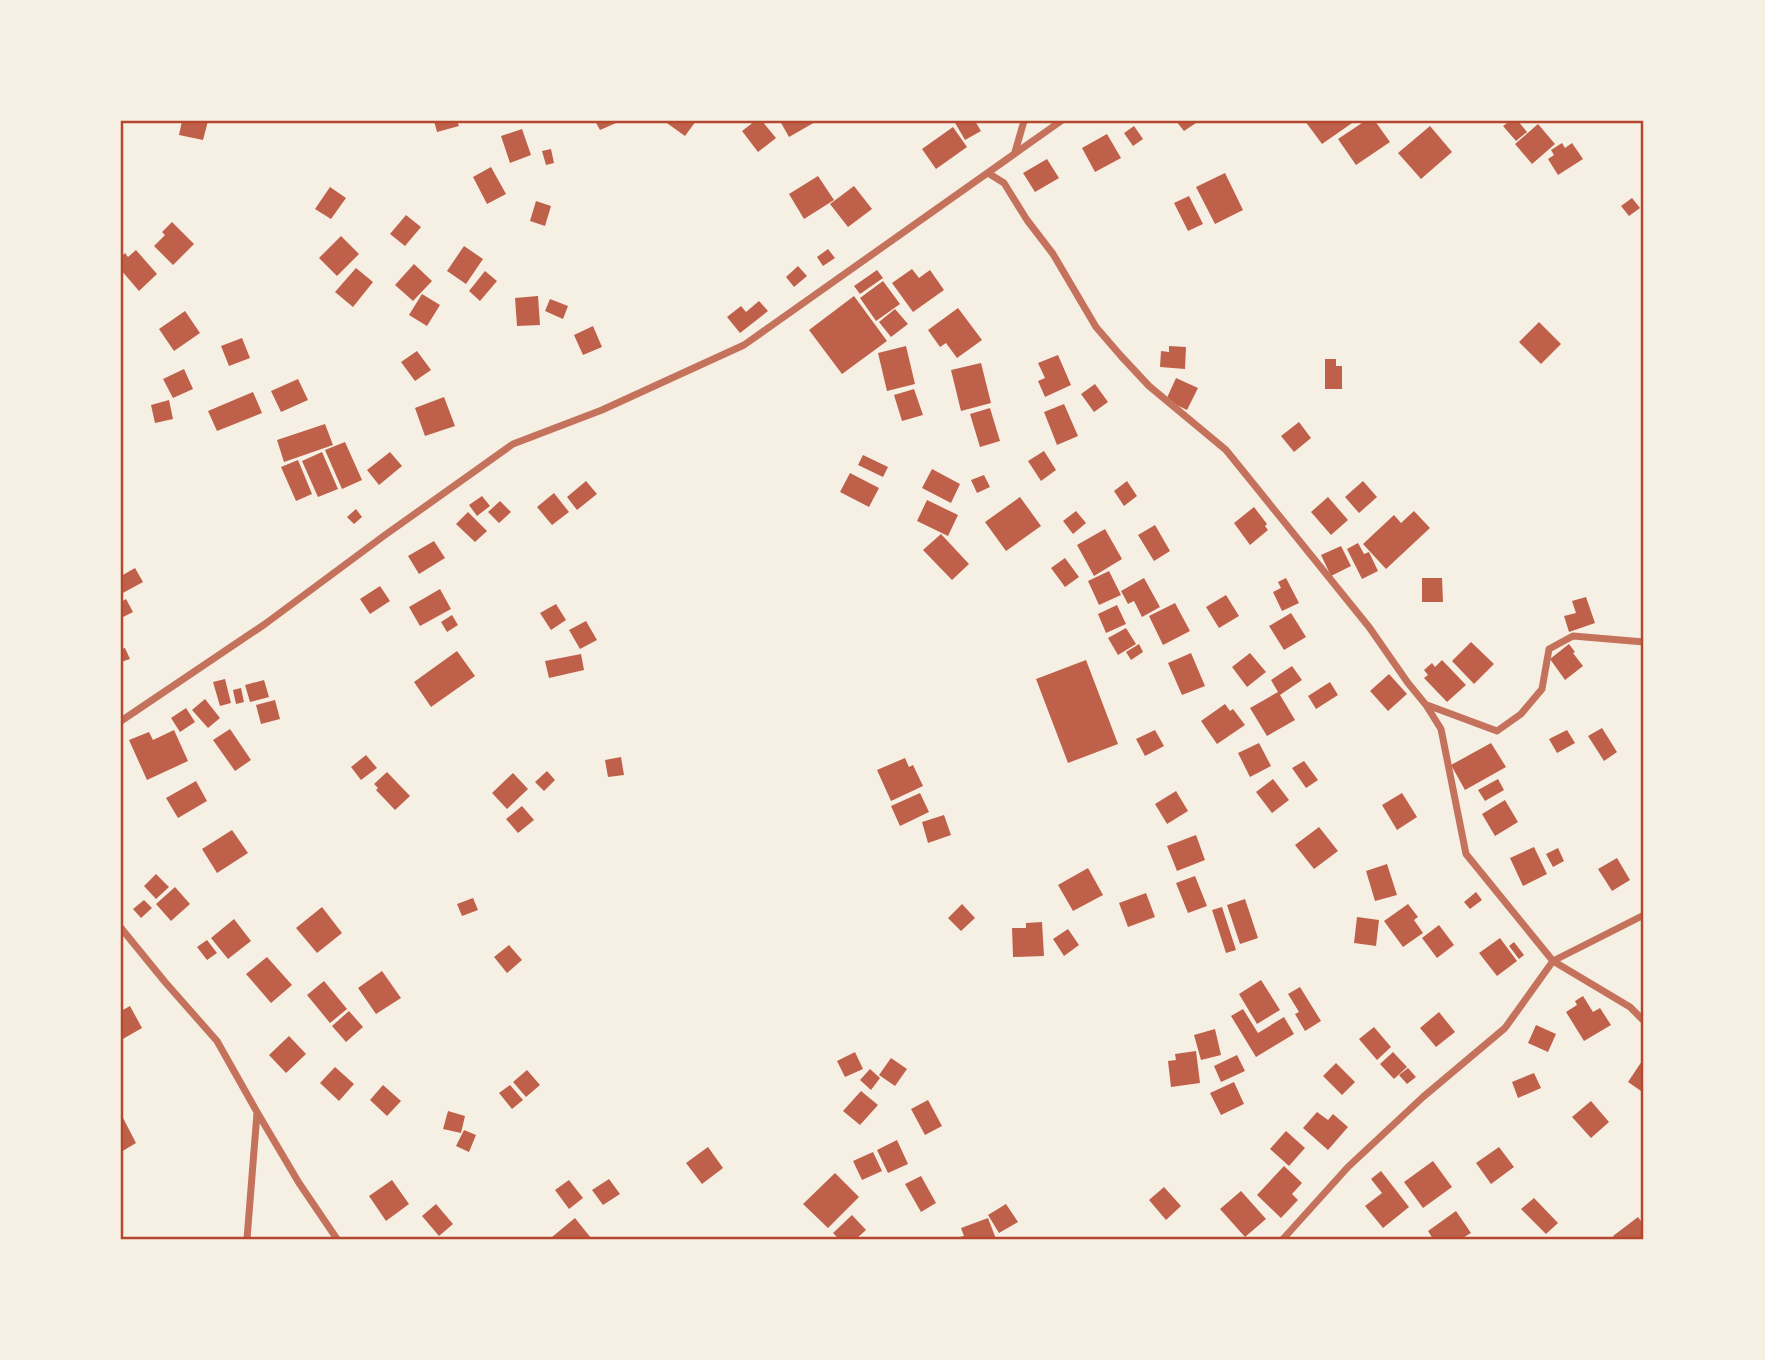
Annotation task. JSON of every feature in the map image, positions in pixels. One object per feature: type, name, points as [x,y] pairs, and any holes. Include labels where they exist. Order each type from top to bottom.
[{"type":"street","points":[[1015,153],[1024,121]]},
{"type":"street","points":[[121,721],[265,624],[513,444],[602,410],[744,345],[1060,121]]},
{"type":"street","points":[[988,173],[1004,183],[1053,254],[1096,327],[1149,387],[1226,450],[1369,627],[1426,705],[1441,729],[1466,854],[1553,961],[1630,1007],[1644,1021]]},
{"type":"street","points":[[1426,705],[1497,731],[1521,714],[1542,689],[1549,649],[1573,636],[1644,642]]},
{"type":"street","points":[[1283,1239],[1348,1167],[1423,1097],[1505,1028],[1553,961],[1644,915]]},
{"type":"street","points":[[121,928],[217,1041],[299,1184],[337,1239]]},
{"type":"street","points":[[247,1239],[257,1112]]},
{"type":"building","points":[[182,121],[208,121],[203,140],[179,135]]},
{"type":"building","points":[[434,121],[457,121],[459,126],[437,132]]},
{"type":"building","points":[[595,121],[615,121],[616,123],[600,130]]},
{"type":"building","points":[[664,121],[696,121],[685,136]]},
{"type":"building","points":[[755,121],[762,121],[776,138],[758,152],[742,131]]},
{"type":"building","points":[[780,121],[817,121],[789,137]]},
{"type":"building","points":[[954,121],[975,121],[981,131],[965,140]]},
{"type":"building","points":[[1176,121],[1199,121],[1184,131]]},
{"type":"building","points":[[1305,121],[1355,121],[1322,144]]},
{"type":"building","points":[[1365,121],[1375,121],[1390,142],[1356,165],[1338,139]]},
{"type":"building","points":[[1510,121],[1518,121],[1527,132],[1516,141],[1503,126]]},
{"type":"building","points":[[1538,124],[1555,144],[1532,164],[1515,144]]},
{"type":"building","points":[[1134,126],[1143,139],[1133,146],[1124,133]]},
{"type":"building","points":[[1430,126],[1452,152],[1421,179],[1398,153]]},
{"type":"building","points":[[953,127],[967,147],[936,169],[922,149]]},
{"type":"building","points":[[522,129],[531,155],[510,163],[501,136]]},
{"type":"building","points":[[1107,134],[1121,158],[1095,172],[1082,148]]},
{"type":"building","points":[[1562,143],[1565,148],[1572,143],[1583,159],[1558,175],[1548,159],[1554,155],[1551,150]]},
{"type":"building","points":[[551,149],[554,163],[546,165],[542,151]]},
{"type":"building","points":[[1047,159],[1059,178],[1035,192],[1023,173]]},
{"type":"building","points":[[491,167],[506,194],[487,204],[473,177]]},
{"type":"building","points":[[1225,173],[1243,210],[1215,224],[1196,187]]},
{"type":"building","points":[[818,176],[834,200],[804,219],[789,194]]},
{"type":"building","points":[[854,186],[872,209],[848,227],[830,204]]},
{"type":"building","points":[[330,187],[346,198],[331,219],[315,209]]},
{"type":"building","points":[[1189,196],[1203,224],[1188,231],[1174,203]]},
{"type":"building","points":[[1632,198],[1640,208],[1629,216],[1621,206]]},
{"type":"building","points":[[536,201],[551,206],[545,226],[530,221]]},
{"type":"building","points":[[406,215],[421,227],[405,246],[390,234]]},
{"type":"building","points":[[172,222],[194,244],[173,265],[154,246],[165,235],[162,232]]},
{"type":"building","points":[[341,236],[359,254],[337,276],[319,258]]},
{"type":"building","points":[[464,246],[483,259],[466,284],[447,271]]},
{"type":"building","points":[[828,249],[835,258],[823,266],[817,257]]},
{"type":"building","points":[[136,250],[157,274],[139,291],[121,270],[121,257],[125,253],[128,257]]},
{"type":"building","points":[[414,264],[432,281],[413,301],[395,285]]},
{"type":"building","points":[[798,266],[807,276],[794,287],[786,277]]},
{"type":"building","points":[[356,268],[373,282],[353,307],[335,292]]},
{"type":"building","points":[[912,269],[919,278],[930,270],[944,290],[913,312],[892,283]]},
{"type":"building","points":[[877,270],[883,278],[860,294],[854,286]]},
{"type":"building","points":[[485,271],[497,281],[480,301],[469,291]]},
{"type":"building","points":[[883,281],[900,304],[876,321],[860,298]]},
{"type":"building","points":[[422,294],[440,305],[427,326],[409,315]]},
{"type":"building","points":[[538,296],[540,325],[517,326],[515,298]]},
{"type":"building","points":[[854,296],[887,341],[842,374],[809,330]]},
{"type":"building","points":[[550,299],[568,306],[563,319],[545,311]]},
{"type":"building","points":[[759,301],[768,311],[740,333],[727,317],[741,306],[746,312]]},
{"type":"building","points":[[958,308],[982,340],[957,358],[946,343],[940,347],[928,330]]},
{"type":"building","points":[[895,309],[908,324],[891,337],[879,322]]},
{"type":"building","points":[[185,311],[200,333],[174,351],[159,329]]},
{"type":"building","points":[[1539,322],[1561,344],[1541,364],[1519,342]]},
{"type":"building","points":[[593,326],[602,347],[583,355],[574,335]]},
{"type":"building","points":[[242,338],[250,358],[229,366],[221,346]]},
{"type":"building","points":[[906,346],[915,384],[887,391],[878,353]]},
{"type":"building","points":[[1169,346],[1186,347],[1185,369],[1160,367],[1161,351],[1169,352]]},
{"type":"building","points":[[417,351],[431,370],[415,381],[401,362]]},
{"type":"building","points":[[1058,355],[1071,385],[1045,397],[1038,381],[1045,378],[1038,363]]},
{"type":"building","points":[[1325,359],[1336,359],[1336,366],[1342,366],[1342,389],[1325,389]]},
{"type":"building","points":[[981,363],[991,403],[961,411],[951,370]]},
{"type":"building","points":[[184,369],[193,389],[173,398],[163,379]]},
{"type":"building","points":[[1176,378],[1198,388],[1187,410],[1166,400]]},
{"type":"building","points":[[298,379],[308,400],[281,412],[271,391]]},
{"type":"building","points":[[1095,384],[1108,402],[1094,412],[1081,394]]},
{"type":"building","points":[[914,389],[923,415],[902,421],[894,395]]},
{"type":"building","points":[[253,392],[262,413],[217,431],[208,411]]},
{"type":"building","points":[[444,397],[455,426],[425,436],[415,408]]},
{"type":"building","points":[[169,400],[173,419],[155,423],[151,405]]},
{"type":"building","points":[[1064,404],[1078,436],[1057,445],[1044,412]]},
{"type":"building","points":[[990,408],[1000,441],[980,447],[970,414]]},
{"type":"building","points":[[1299,422],[1311,438],[1294,452],[1281,436]]},
{"type":"building","points":[[325,424],[333,445],[284,462],[277,440]]},
{"type":"building","points":[[345,442],[362,480],[342,489],[325,450]]},
{"type":"building","points":[[1044,451],[1056,470],[1041,481],[1028,461]]},
{"type":"building","points":[[322,452],[338,489],[318,497],[302,461]]},
{"type":"building","points":[[390,452],[402,466],[379,485],[367,470]]},
{"type":"building","points":[[863,455],[888,467],[883,477],[858,465]]},
{"type":"building","points":[[298,460],[312,494],[296,501],[281,467]]},
{"type":"building","points":[[932,469],[960,484],[951,503],[922,488]]},
{"type":"building","points":[[850,473],[879,488],[869,507],[840,492]]},
{"type":"building","points":[[984,475],[990,487],[977,493],[971,480]]},
{"type":"building","points":[[586,481],[597,494],[577,510],[567,497]]},
{"type":"building","points":[[1127,481],[1137,496],[1124,506],[1114,491]]},
{"type":"building","points":[[1363,481],[1377,497],[1359,513],[1345,497]]},
{"type":"building","points":[[554,493],[569,512],[552,525],[537,507]]},
{"type":"building","points":[[482,496],[490,506],[477,516],[469,505]]},
{"type":"building","points":[[1020,497],[1041,526],[1006,551],[985,522]]},
{"type":"building","points":[[1328,497],[1348,520],[1331,535],[1311,512]]},
{"type":"building","points":[[927,500],[958,515],[948,536],[917,521]]},
{"type":"building","points":[[500,501],[511,512],[499,523],[488,512]]},
{"type":"building","points":[[1254,507],[1267,524],[1265,526],[1268,530],[1250,545],[1234,523]]},
{"type":"building","points":[[356,509],[362,517],[354,524],[347,517]]},
{"type":"building","points":[[1076,511],[1086,523],[1073,534],[1063,521]]},
{"type":"building","points":[[1414,511],[1430,528],[1386,569],[1363,544],[1394,515],[1401,523]]},
{"type":"building","points":[[468,512],[487,531],[475,542],[456,524]]},
{"type":"building","points":[[1155,525],[1170,551],[1154,561],[1138,535]]},
{"type":"building","points":[[1105,529],[1122,559],[1094,576],[1077,545]]},
{"type":"building","points":[[941,534],[969,564],[952,580],[923,550]]},
{"type":"building","points":[[434,541],[445,558],[419,574],[408,556]]},
{"type":"building","points":[[1358,543],[1364,554],[1369,552],[1378,571],[1362,579],[1347,549]]},
{"type":"building","points":[[1341,546],[1351,566],[1331,576],[1321,555]]},
{"type":"building","points":[[1065,558],[1079,577],[1065,587],[1051,568]]},
{"type":"building","points":[[135,568],[143,582],[121,594],[121,576]]},
{"type":"building","points":[[1109,571],[1121,595],[1099,605],[1088,581]]},
{"type":"building","points":[[1144,578],[1160,607],[1142,617],[1134,601],[1128,604],[1121,591]]},
{"type":"building","points":[[1286,578],[1299,603],[1282,611],[1273,592],[1281,588],[1278,582]]},
{"type":"building","points":[[1422,578],[1442,578],[1443,602],[1422,602]]},
{"type":"building","points":[[380,586],[390,601],[370,614],[360,599]]},
{"type":"building","points":[[440,589],[451,609],[420,626],[409,607]]},
{"type":"building","points":[[1226,595],[1239,616],[1219,628],[1206,607]]},
{"type":"building","points":[[1586,597],[1595,623],[1569,632],[1564,616],[1576,613],[1572,601]]},
{"type":"building","points":[[126,599],[133,612],[121,618],[121,602]]},
{"type":"building","points":[[1175,603],[1190,631],[1163,645],[1149,616]]},
{"type":"building","points":[[556,604],[566,620],[551,630],[540,613]]},
{"type":"building","points":[[1117,605],[1126,624],[1106,633],[1098,614]]},
{"type":"building","points":[[1291,613],[1306,637],[1284,650],[1269,626]]},
{"type":"building","points":[[452,615],[458,625],[447,632],[441,622]]},
{"type":"building","points":[[586,621],[597,640],[580,649],[569,630]]},
{"type":"building","points":[[1126,628],[1136,644],[1118,655],[1108,638]]},
{"type":"building","points":[[1471,642],[1494,664],[1474,684],[1452,661]]},
{"type":"building","points":[[1139,644],[1143,652],[1131,660],[1126,652]]},
{"type":"building","points":[[1569,644],[1583,666],[1565,680],[1550,659]]},
{"type":"building","points":[[125,648],[130,659],[121,662],[121,649]]},
{"type":"building","points":[[457,651],[475,676],[431,707],[414,682]]},
{"type":"building","points":[[1191,653],[1205,686],[1182,695],[1168,663]]},
{"type":"building","points":[[1250,653],[1266,672],[1247,687],[1232,667]]},
{"type":"building","points":[[581,654],[584,670],[549,678],[545,661]]},
{"type":"building","points":[[1086,660],[1118,744],[1068,763],[1036,679]]},
{"type":"building","points":[[1442,660],[1466,685],[1447,702],[1424,678],[1428,675],[1424,670],[1432,663],[1435,667]]},
{"type":"building","points":[[1292,666],[1302,680],[1280,695],[1295,720],[1267,736],[1250,708],[1278,692],[1271,680]]},
{"type":"building","points":[[1389,674],[1407,694],[1388,711],[1370,691]]},
{"type":"building","points":[[225,679],[231,703],[220,706],[213,682]]},
{"type":"building","points":[[264,680],[269,697],[250,702],[245,685]]},
{"type":"building","points":[[1330,682],[1338,695],[1316,709],[1308,696]]},
{"type":"building","points":[[241,688],[244,702],[236,704],[233,690]]},
{"type":"building","points":[[205,699],[220,718],[208,728],[192,710]]},
{"type":"building","points":[[275,700],[280,719],[261,724],[256,705]]},
{"type":"building","points":[[1225,704],[1230,711],[1233,709],[1245,725],[1217,744],[1201,721]]},
{"type":"building","points":[[186,708],[195,722],[180,732],[171,718]]},
{"type":"building","points":[[1602,728],[1617,752],[1604,761],[1588,736]]},
{"type":"building","points":[[230,729],[251,760],[235,771],[213,740]]},
{"type":"building","points":[[174,730],[188,761],[147,780],[129,740],[149,732],[153,740]]},
{"type":"building","points":[[1155,730],[1164,746],[1145,756],[1136,739]]},
{"type":"building","points":[[1567,730],[1575,743],[1557,753],[1549,739]]},
{"type":"building","points":[[1259,743],[1271,766],[1250,777],[1238,753]]},
{"type":"building","points":[[1491,743],[1506,767],[1465,790],[1451,765]]},
{"type":"building","points":[[366,755],[377,768],[361,780],[351,767]]},
{"type":"building","points":[[621,757],[624,775],[608,777],[605,760]]},
{"type":"building","points":[[905,758],[909,767],[913,765],[923,786],[891,801],[877,770]]},
{"type":"building","points":[[1304,761],[1318,780],[1306,788],[1292,768]]},
{"type":"building","points":[[547,771],[555,780],[544,791],[535,782]]},
{"type":"building","points":[[387,772],[410,796],[395,810],[376,790],[378,788],[374,784]]},
{"type":"building","points":[[513,773],[528,789],[507,809],[492,793]]},
{"type":"building","points":[[1273,779],[1289,800],[1272,813],[1256,792]]},
{"type":"building","points":[[1498,779],[1504,790],[1485,801],[1478,790]]},
{"type":"building","points":[[196,781],[207,801],[178,818],[166,798]]},
{"type":"building","points":[[1176,791],[1188,811],[1167,824],[1155,804]]},
{"type":"building","points":[[920,793],[929,812],[900,826],[891,806]]},
{"type":"building","points":[[1402,793],[1417,817],[1397,830],[1382,805]]},
{"type":"building","points":[[1505,800],[1518,822],[1495,836],[1482,814]]},
{"type":"building","points":[[522,806],[534,820],[518,833],[506,819]]},
{"type":"building","points":[[944,815],[951,835],[928,843],[922,822]]},
{"type":"building","points":[[1319,827],[1338,851],[1314,869],[1295,845]]},
{"type":"building","points":[[232,830],[248,853],[217,873],[202,849]]},
{"type":"building","points":[[1196,835],[1205,860],[1177,871],[1167,846]]},
{"type":"building","points":[[1534,847],[1547,874],[1523,886],[1510,858]]},
{"type":"building","points":[[1558,848],[1564,861],[1553,867],[1546,854]]},
{"type":"building","points":[[1617,858],[1630,880],[1612,891],[1598,869]]},
{"type":"building","points":[[1387,864],[1397,895],[1375,901],[1366,871]]},
{"type":"building","points":[[1088,868],[1103,895],[1073,911],[1058,885]]},
{"type":"building","points":[[156,874],[169,887],[156,899],[144,886]]},
{"type":"building","points":[[1195,876],[1207,906],[1188,913],[1176,883]]},
{"type":"building","points":[[175,887],[190,904],[171,921],[156,904]]},
{"type":"building","points":[[1476,892],[1482,900],[1470,909],[1464,902]]},
{"type":"building","points":[[1146,893],[1155,917],[1128,927],[1119,903]]},
{"type":"building","points":[[473,898],[478,910],[462,916],[457,904]]},
{"type":"building","points":[[1245,899],[1258,938],[1240,944],[1227,905]]},
{"type":"building","points":[[144,900],[152,908],[141,918],[133,909]]},
{"type":"building","points":[[962,904],[975,918],[961,931],[948,918]]},
{"type":"building","points":[[1408,904],[1418,917],[1414,920],[1423,933],[1403,947],[1384,921]]},
{"type":"building","points":[[322,907],[342,933],[317,953],[296,928]]},
{"type":"building","points":[[1222,907],[1236,950],[1226,953],[1212,910]]},
{"type":"building","points":[[1357,917],[1379,920],[1376,946],[1354,943]]},
{"type":"building","points":[[234,919],[251,941],[228,959],[211,938]]},
{"type":"building","points":[[1042,922],[1044,956],[1013,957],[1012,928],[1026,928],[1026,923]]},
{"type":"building","points":[[1439,925],[1454,945],[1437,958],[1422,938]]},
{"type":"building","points":[[1068,929],[1079,945],[1064,956],[1053,939]]},
{"type":"building","points":[[1500,938],[1517,961],[1497,976],[1479,953]]},
{"type":"building","points":[[207,940],[217,953],[207,960],[197,947]]},
{"type":"building","points":[[1514,942],[1524,955],[1519,959],[1509,946]]},
{"type":"building","points":[[509,945],[522,960],[507,973],[494,957]]},
{"type":"building","points":[[267,957],[292,985],[271,1003],[246,974]]},
{"type":"building","points":[[382,971],[401,998],[376,1014],[358,988]]},
{"type":"building","points":[[1261,980],[1280,1010],[1257,1024],[1239,994]]},
{"type":"building","points":[[324,981],[347,1009],[330,1023],[307,995]]},
{"type":"building","points":[[1300,987],[1321,1021],[1305,1031],[1295,1014],[1299,1012],[1288,994]]},
{"type":"building","points":[[1583,996],[1593,1012],[1600,1008],[1611,1025],[1584,1041],[1566,1012],[1577,1005],[1575,1001]]},
{"type":"building","points":[[130,1006],[142,1028],[121,1040],[121,1011]]},
{"type":"building","points":[[1243,1009],[1258,1033],[1284,1017],[1294,1034],[1256,1057],[1231,1016]]},
{"type":"building","points":[[349,1011],[363,1027],[346,1042],[332,1026]]},
{"type":"building","points":[[1439,1012],[1455,1032],[1436,1047],[1420,1028]]},
{"type":"building","points":[[1536,1025],[1556,1034],[1548,1052],[1528,1043]]},
{"type":"building","points":[[1374,1027],[1391,1047],[1377,1060],[1359,1039]]},
{"type":"building","points":[[1215,1029],[1221,1055],[1201,1060],[1194,1035]]},
{"type":"building","points":[[289,1036],[306,1054],[286,1073],[269,1055]]},
{"type":"building","points":[[1196,1051],[1200,1083],[1171,1087],[1168,1061],[1176,1060],[1175,1054]]},
{"type":"building","points":[[855,1052],[863,1069],[845,1077],[837,1061]]},
{"type":"building","points":[[1393,1052],[1407,1067],[1394,1079],[1380,1064]]},
{"type":"building","points":[[1237,1055],[1245,1071],[1221,1082],[1214,1066]]},
{"type":"building","points":[[891,1058],[907,1069],[895,1086],[879,1075]]},
{"type":"building","points":[[1644,1058],[1644,1093],[1628,1082]]},
{"type":"building","points":[[1336,1063],[1355,1082],[1342,1095],[1323,1076]]},
{"type":"building","points":[[335,1067],[354,1084],[339,1101],[320,1083]]},
{"type":"building","points":[[1408,1068],[1416,1077],[1407,1084],[1399,1075]]},
{"type":"building","points":[[870,1069],[880,1078],[871,1090],[860,1080]]},
{"type":"building","points":[[527,1070],[540,1085],[526,1097],[513,1082]]},
{"type":"building","points":[[1534,1073],[1541,1088],[1518,1098],[1512,1082]]},
{"type":"building","points":[[1234,1082],[1244,1104],[1221,1115],[1210,1093]]},
{"type":"building","points":[[383,1085],[401,1101],[387,1116],[370,1100]]},
{"type":"building","points":[[510,1085],[523,1100],[512,1109],[499,1093]]},
{"type":"building","points":[[861,1091],[878,1105],[860,1125],[843,1111]]},
{"type":"building","points":[[928,1100],[942,1126],[925,1135],[911,1109]]},
{"type":"building","points":[[1591,1101],[1609,1122],[1591,1138],[1572,1117]]},
{"type":"building","points":[[448,1111],[465,1116],[461,1133],[443,1129]]},
{"type":"building","points":[[1317,1112],[1328,1120],[1333,1114],[1348,1127],[1328,1150],[1303,1128]]},
{"type":"building","points":[[121,1114],[136,1143],[121,1152]]},
{"type":"building","points":[[464,1130],[476,1135],[469,1152],[456,1146]]},
{"type":"building","points":[[1286,1131],[1305,1148],[1289,1166],[1270,1149]]},
{"type":"building","points":[[897,1140],[908,1164],[888,1173],[877,1150]]},
{"type":"building","points":[[708,1147],[723,1168],[702,1184],[686,1163]]},
{"type":"building","points":[[1499,1147],[1514,1167],[1491,1184],[1476,1163]]},
{"type":"building","points":[[873,1152],[882,1171],[862,1180],[853,1161]]},
{"type":"building","points":[[1433,1161],[1452,1187],[1423,1208],[1404,1182]]},
{"type":"building","points":[[1284,1166],[1302,1183],[1292,1194],[1298,1200],[1281,1218],[1257,1195]]},
{"type":"building","points":[[1381,1171],[1409,1207],[1383,1228],[1365,1206],[1382,1193],[1371,1179]]},
{"type":"building","points":[[835,1173],[859,1197],[828,1228],[803,1204]]},
{"type":"building","points":[[921,1176],[936,1203],[921,1212],[905,1184]]},
{"type":"building","points":[[609,1179],[620,1194],[603,1205],[592,1190]]},
{"type":"building","points":[[392,1180],[409,1204],[386,1221],[369,1196]]},
{"type":"building","points":[[569,1180],[583,1198],[569,1209],[555,1190]]},
{"type":"building","points":[[1164,1187],[1181,1206],[1166,1220],[1149,1200]]},
{"type":"building","points":[[1241,1191],[1266,1219],[1245,1237],[1220,1209]]},
{"type":"building","points":[[1534,1198],[1558,1223],[1546,1234],[1521,1209]]},
{"type":"building","points":[[436,1204],[453,1224],[439,1236],[422,1216]]},
{"type":"building","points":[[1006,1204],[1018,1222],[999,1233],[988,1215]]},
{"type":"building","points":[[1456,1211],[1471,1233],[1461,1239],[1433,1239],[1428,1231]]},
{"type":"building","points":[[852,1215],[866,1230],[856,1239],[839,1239],[833,1233]]},
{"type":"building","points":[[1638,1217],[1644,1225],[1644,1239],[1615,1239],[1613,1236]]},
{"type":"building","points":[[575,1218],[591,1238],[552,1237]]},
{"type":"building","points":[[988,1218],[996,1239],[961,1239],[960,1237],[964,1236],[961,1228]]}]
